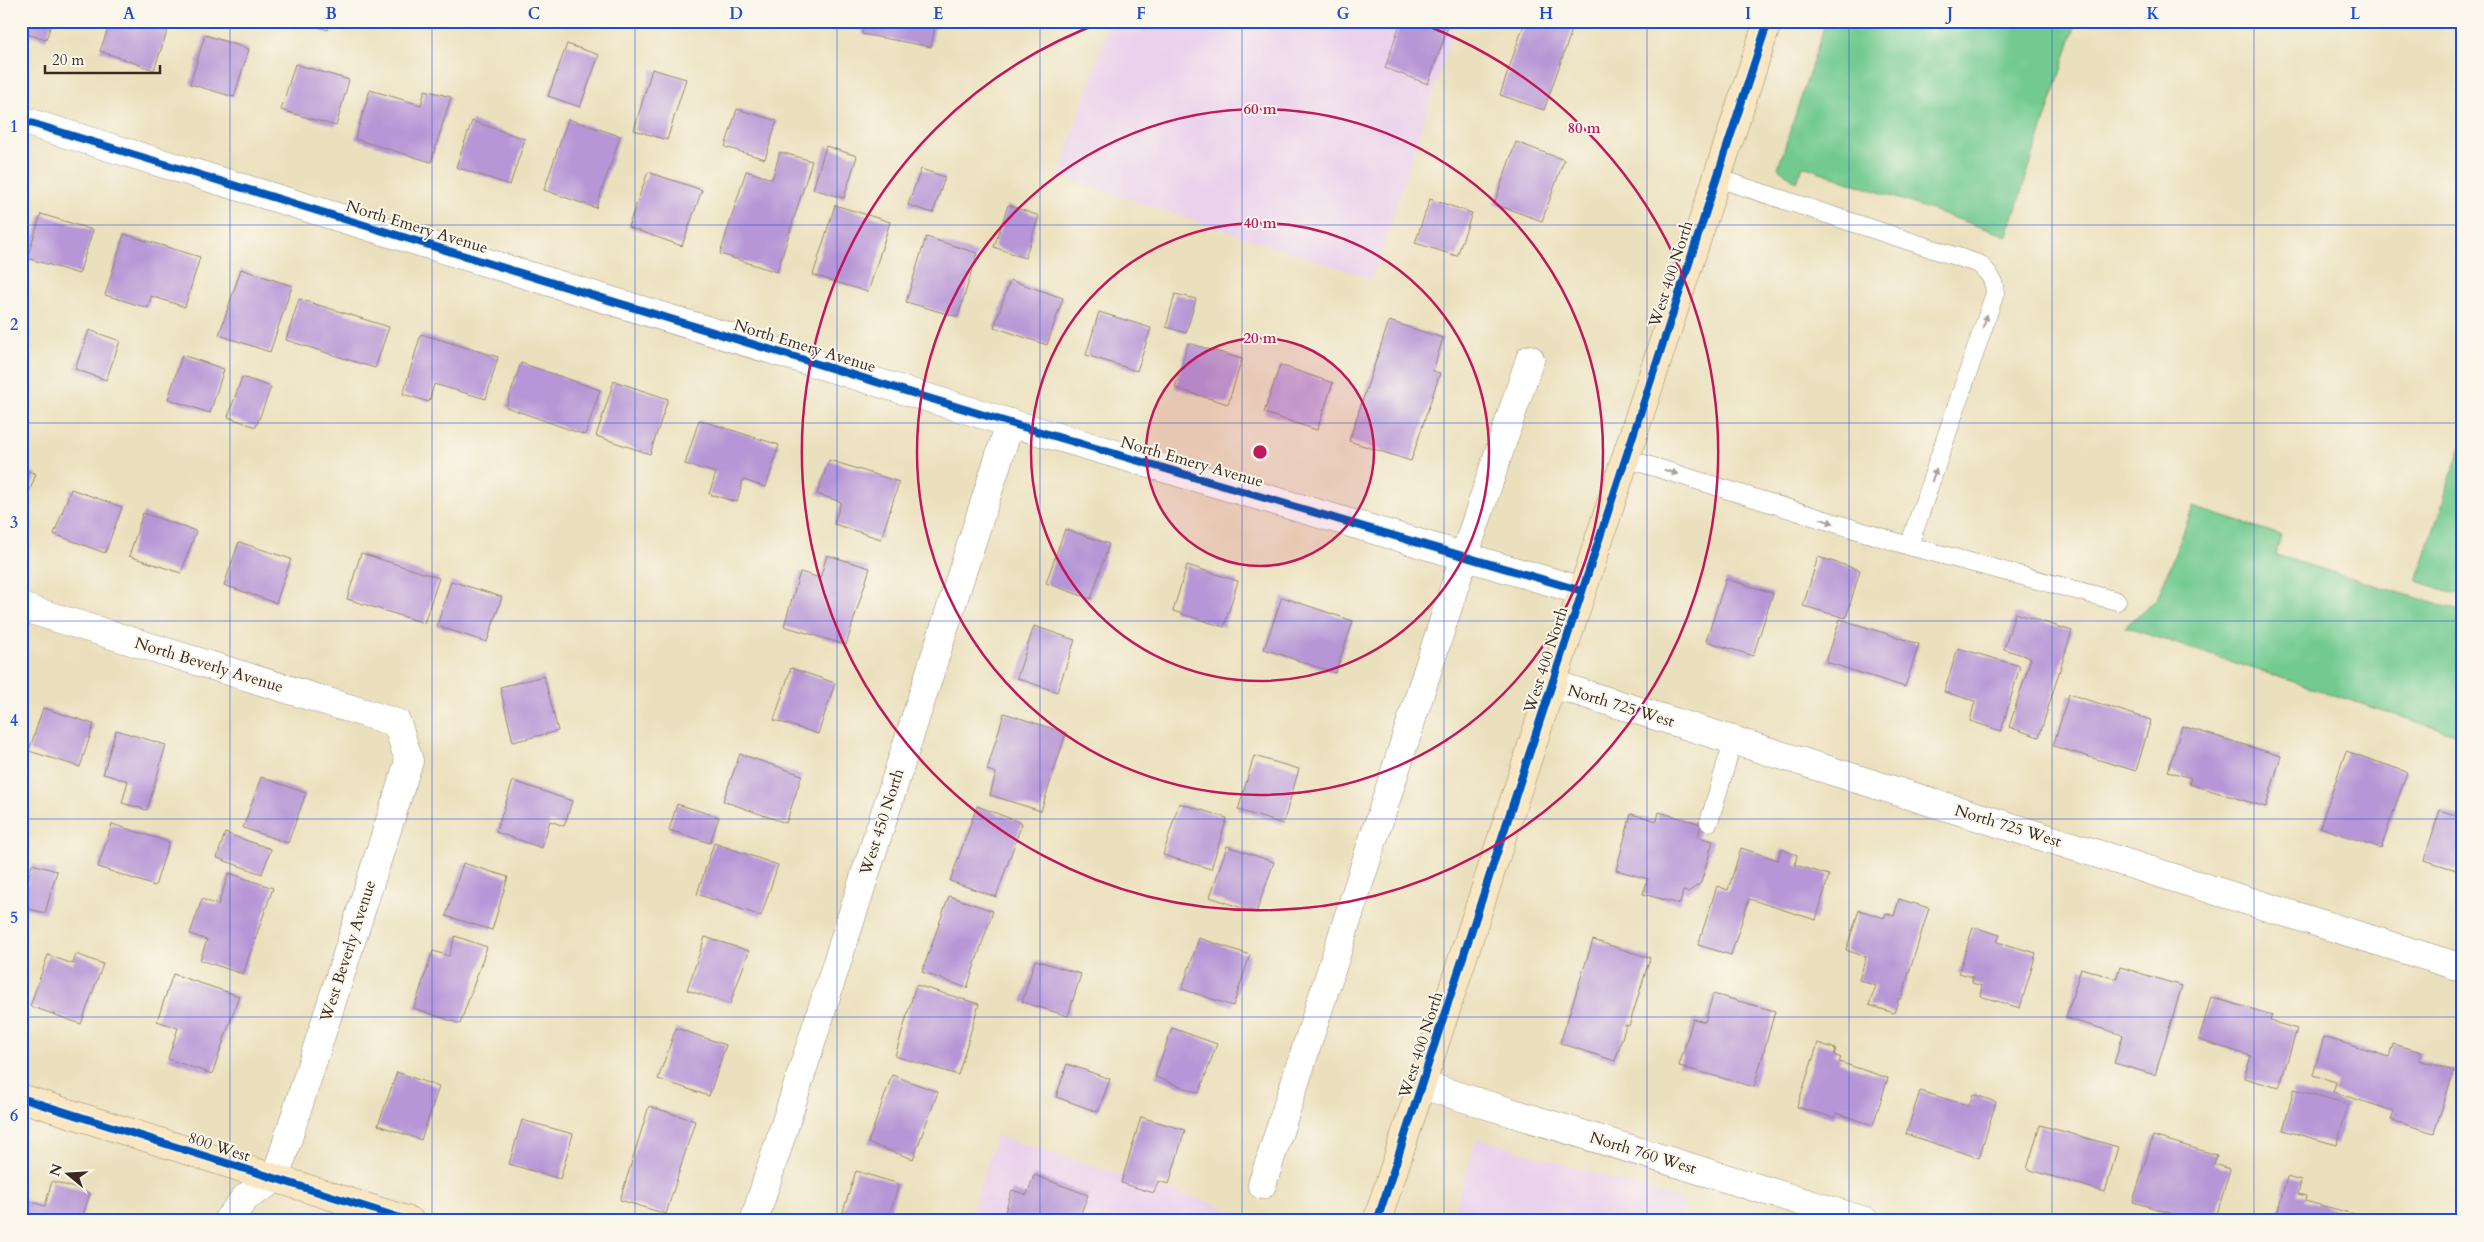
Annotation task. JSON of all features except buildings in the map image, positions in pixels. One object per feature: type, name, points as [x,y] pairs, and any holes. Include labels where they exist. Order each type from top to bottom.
[{"type":"main road","name":"West 400 North","points":[[1377,1221],[1768,21]]},
{"type":"main road","name":"800 West","points":[[21,1098],[410,1221]]},
{"type":"street","name":"North Emery Avenue","points":[[21,120],[1010,423],[1582,591]]},
{"type":"street","points":[[1262,1185],[1464,557],[1530,359]]},
{"type":"street","name":"West 450 North","points":[[754,1221],[1010,423]]},
{"type":"street","name":"North Beverly Avenue","points":[[21,607],[397,723]]},
{"type":"street","name":"North 725 West","points":[[1553,684],[2463,968]]},
{"type":"street","name":"West Beverly Avenue","points":[[275,1179],[409,762],[397,723]]},
{"type":"street","name":"North 760 West","points":[[1422,1085],[1865,1221]]},
{"type":"street","points":[[227,1221],[246,1196],[275,1179]]},
{"type":"lane","points":[[1717,178],[1979,264],[1988,271],[1994,282],[1995,293],[1910,546]]},
{"type":"lane","points":[[1625,458],[1910,546],[2117,601]]},
{"type":"lane","points":[[1709,822],[1733,741]]},
{"type":"shaded area","points":[[1110,21],[1457,21],[1372,279],[1059,176]]},
{"type":"shaded area","points":[[996,1136],[1269,1221],[969,1221]]},
{"type":"shaded area","points":[[1477,1138],[1685,1201],[1679,1221],[1451,1221]]},
{"type":"green space","points":[[1826,21],[2077,21],[2007,236],[1803,166],[1797,182],[1778,168]]},
{"type":"green space","points":[[2460,448],[2463,449],[2463,596],[2417,581]]},
{"type":"green space","points":[[2193,507],[2281,535],[2276,555],[2463,612],[2463,737],[2125,627],[2157,599]]},
{"type":"cycle path","points":[[1377,1221],[1768,21]]},
{"type":"cycle path","points":[[21,120],[1010,423],[1582,591]]},
{"type":"cycle path","points":[[21,1098],[410,1221]]}]
